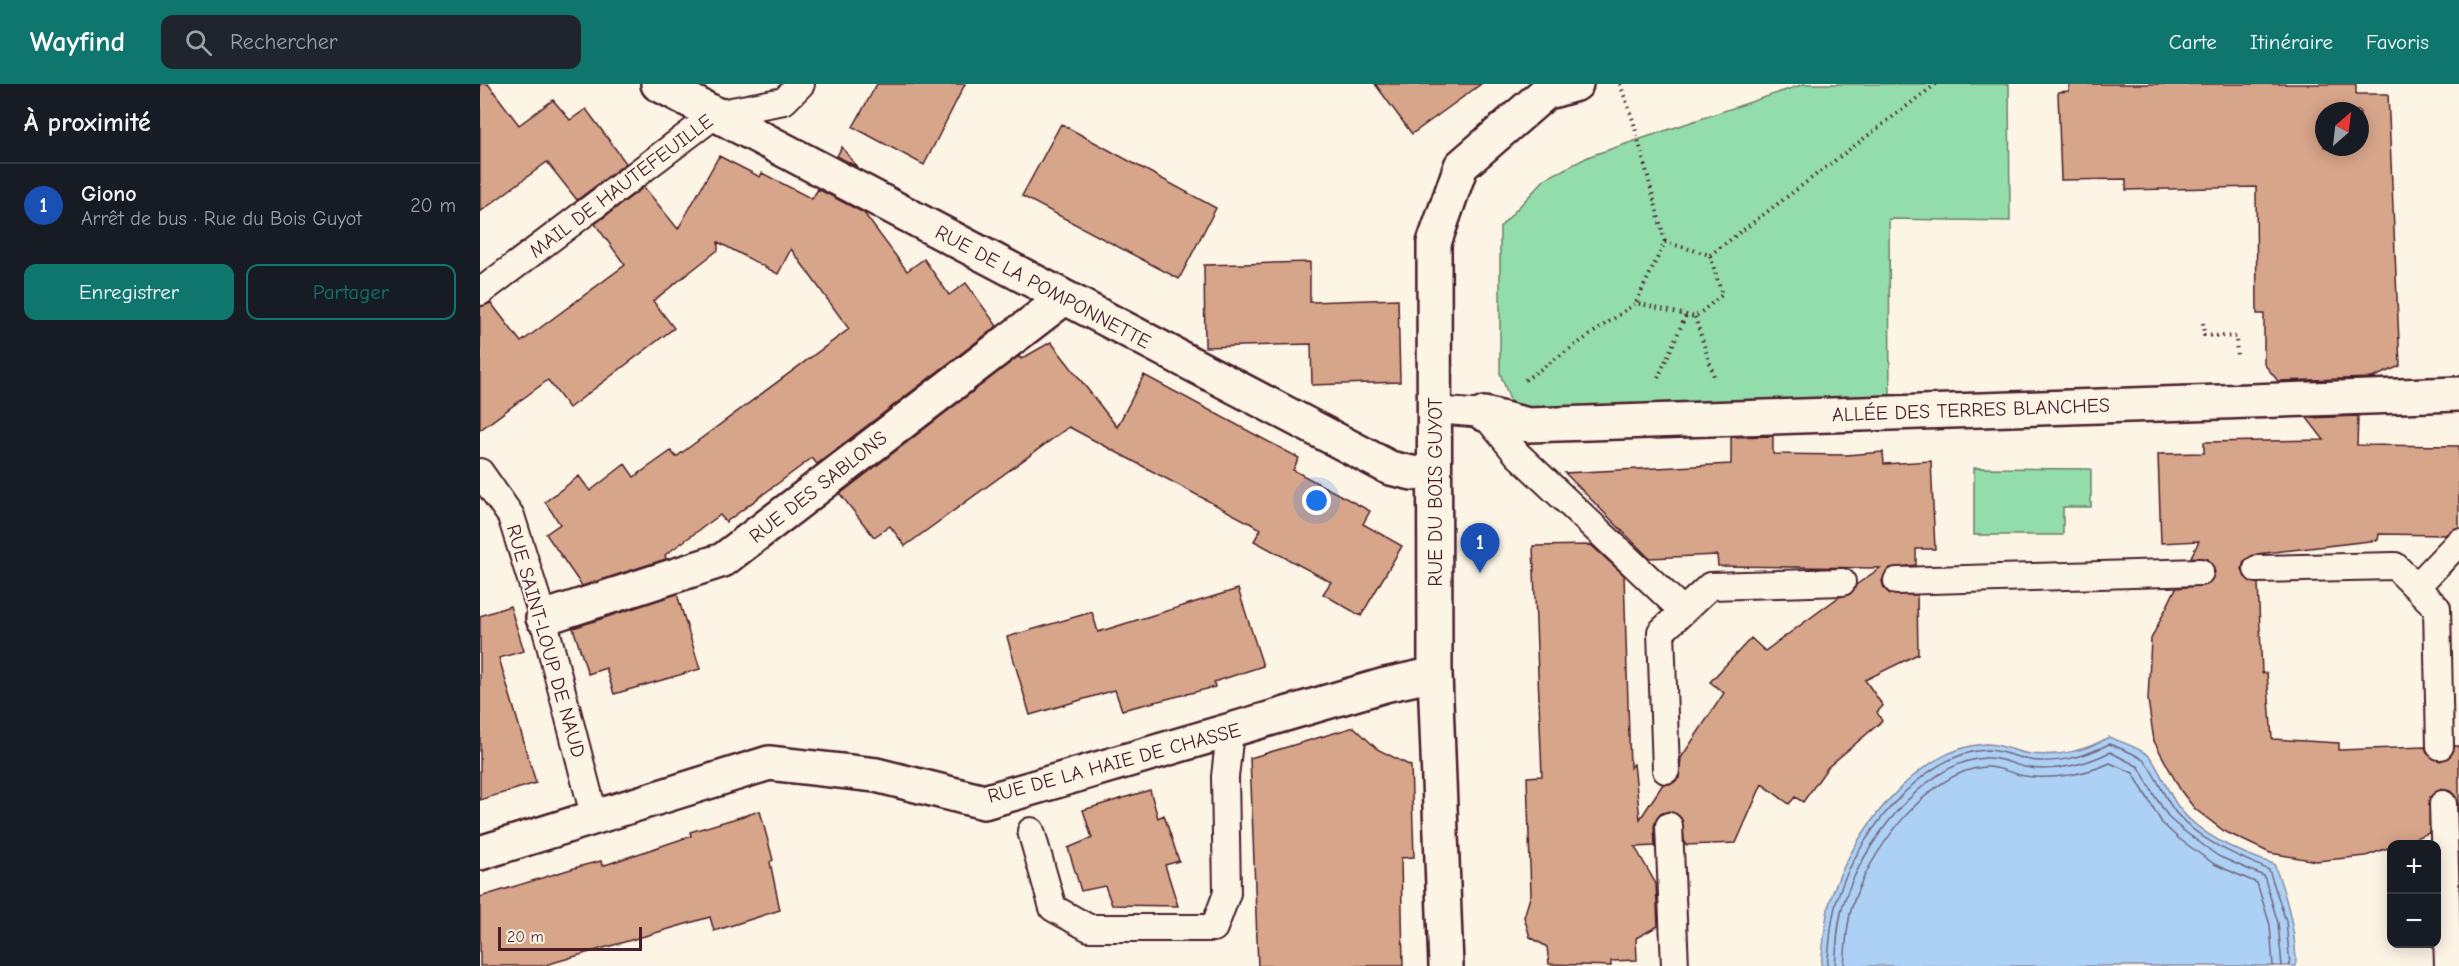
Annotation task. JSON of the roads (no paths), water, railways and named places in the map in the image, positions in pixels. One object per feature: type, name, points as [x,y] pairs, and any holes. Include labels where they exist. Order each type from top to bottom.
[{"type":"street","name":"RUE DE LA POMPONNETTE","points":[[658,84],[1063,299],[1390,468],[1412,473],[1433,474]]},
{"type":"street","name":"RUE DU BOIS GUYOT","points":[[1446,966],[1435,674],[1434,243],[1461,166],[1544,88],[1576,84]]},
{"type":"street","name":"RUE DES SABLONS","points":[[543,618],[723,560],[1063,299]]},
{"type":"street","name":"ALLÉE DES TERRES BLANCHES","points":[[1492,415],[1528,425],[1962,412],[2241,399],[2459,394]]},
{"type":"street","name":"RUE DE LA HAIE DE CHASSE","points":[[480,853],[769,763],[876,776],[984,802],[1385,685],[1435,674]]},
{"type":"lane","name":"MAIL DE HAUTEFEUILLE","points":[[480,292],[716,114],[784,101],[801,84]]},
{"type":"lane","points":[[1435,410],[1492,415],[1517,454],[1683,611]]},
{"type":"lane","name":"RUE SAINT-LOUP DE NAUD","points":[[480,472],[512,516],[543,618],[595,819]]},
{"type":"lane","points":[[2416,587],[2459,542]]},
{"type":"lane","points":[[2257,569],[2396,566],[2437,608],[2440,746]]},
{"type":"lane","points":[[1897,581],[2200,572]]},
{"type":"lane","points":[[1666,770],[1661,632],[1710,586],[1842,582]]},
{"type":"lane","points":[[1031,831],[1053,908],[1089,928],[1214,928],[1227,893],[1225,777],[1230,732]]},
{"type":"lane","points":[[2443,804],[2452,957]]},
{"type":"lane","points":[[1668,826],[1675,966]]},
{"type":"water","points":[[2109,737],[2136,748],[2150,757],[2180,809],[2199,828],[2222,843],[2274,864],[2290,914],[2296,966],[1821,966],[1827,915],[1840,874],[1870,824],[1911,778],[1934,761],[1960,749],[1992,744],[2019,752],[2050,755],[2081,749]]},
{"type":"place","name":"Giono","points":[[1480,573]]}]
